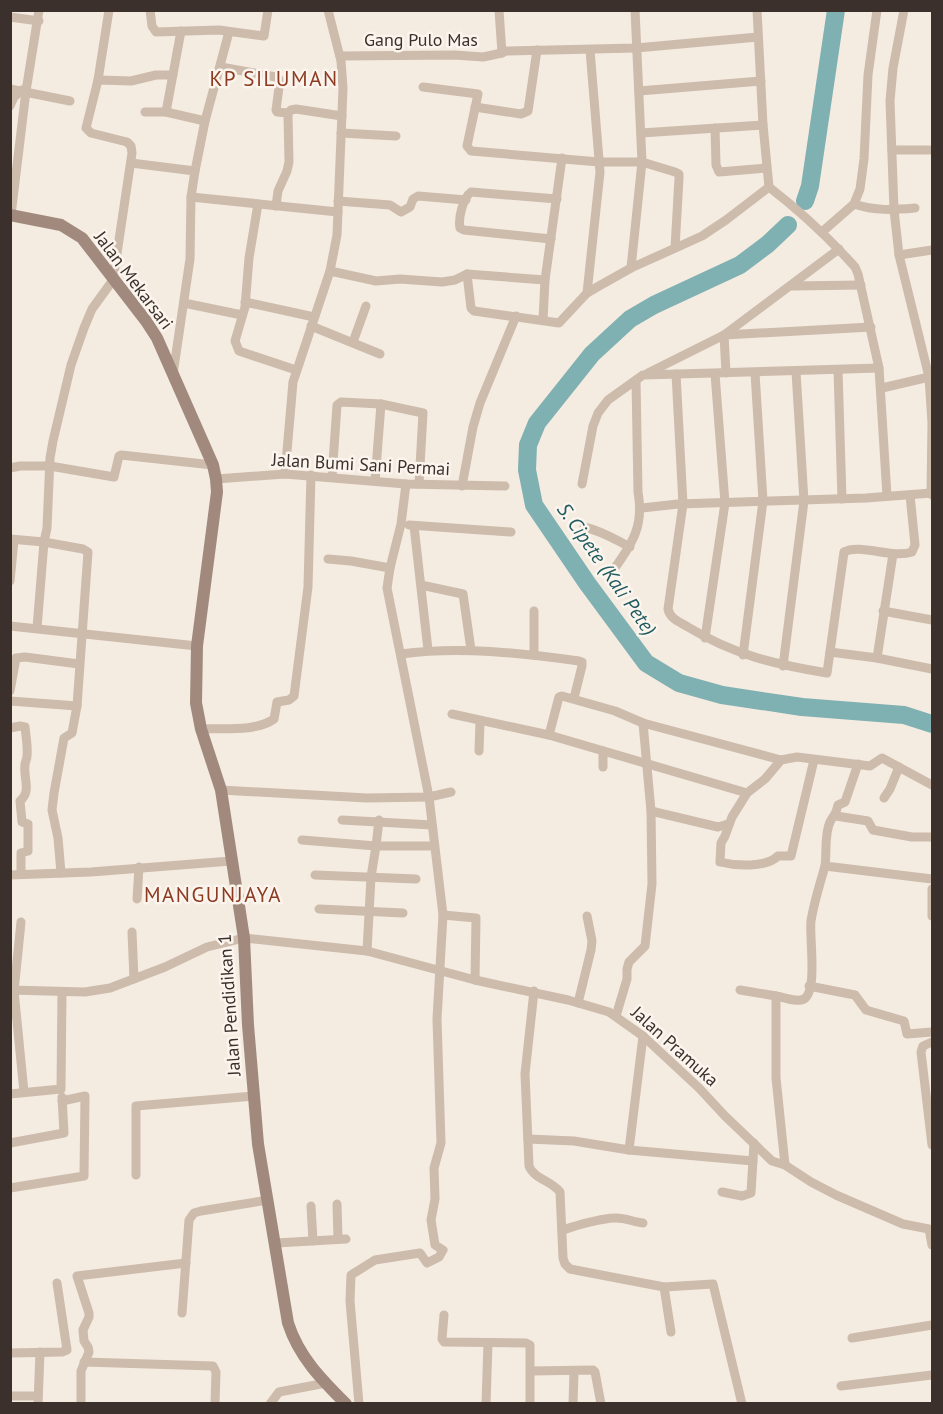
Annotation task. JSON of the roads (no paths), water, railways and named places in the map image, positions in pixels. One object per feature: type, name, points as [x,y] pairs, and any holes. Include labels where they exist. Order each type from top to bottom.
[{"type":"street","points":[[37,628],[53,441],[70,365],[92,309],[113,280],[131,163],[132,149],[127,142],[91,133],[86,128],[98,80],[109,10]]},
{"type":"street","points":[[150,10],[152,26],[156,32],[219,30],[264,36],[268,10]]},
{"type":"street","points":[[285,474],[290,404],[296,370],[335,253],[343,87],[340,56],[328,10]]},
{"type":"street","points":[[499,10],[502,54]]},
{"type":"street","points":[[631,268],[642,162],[634,10]]},
{"type":"street","points":[[757,10],[769,188],[790,203],[822,232],[855,267],[871,327],[882,388],[887,496]]},
{"type":"street","points":[[822,232],[854,204],[860,189],[864,159],[868,75],[877,10]]},
{"type":"street","points":[[642,508],[683,504],[804,501],[932,493],[932,423],[929,377],[899,255],[894,210],[891,101],[893,69],[904,10]]},
{"type":"street","points":[[10,17],[39,16],[24,91],[11,215]]},
{"type":"street","points":[[166,112],[181,31]]},
{"type":"street","points":[[173,374],[190,259],[191,197],[195,171],[205,121],[229,32]]},
{"type":"street","name":"Gang Pulo Mas","points":[[340,56],[483,57],[507,51],[636,48],[758,37]]},
{"type":"street","points":[[475,107],[521,114],[528,111],[537,50]]},
{"type":"street","points":[[587,293],[600,172],[590,50]]},
{"type":"street","points":[[221,66],[279,78],[276,110],[279,113],[288,113],[296,109],[342,116]]},
{"type":"street","points":[[98,80],[131,81],[156,75],[172,75]]},
{"type":"street","points":[[639,90],[761,81]]},
{"type":"street","points":[[423,87],[478,94],[467,146],[469,150],[599,162],[642,162],[672,170],[678,174],[675,248]]},
{"type":"street","points":[[10,89],[70,101]]},
{"type":"street","points":[[10,106],[14,97],[24,91]]},
{"type":"street","points":[[146,112],[166,112],[205,121]]},
{"type":"street","points":[[276,206],[278,191],[289,162],[288,113]]},
{"type":"street","points":[[641,133],[763,125]]},
{"type":"street","points":[[715,128],[716,165],[719,172],[766,168]]},
{"type":"street","points":[[341,134],[396,136]]},
{"type":"street","points":[[892,150],[933,150]]},
{"type":"street","points":[[543,320],[545,280],[562,158]]},
{"type":"street","points":[[131,163],[195,171]]},
{"type":"street","points":[[467,274],[472,310],[554,323],[562,321],[587,293],[631,268],[718,225],[769,188]]},
{"type":"street","points":[[551,239],[460,228],[459,222],[469,193],[557,199]]},
{"type":"street","points":[[338,201],[386,205],[401,212],[410,207],[413,199],[418,196],[465,200]]},
{"type":"street","points":[[191,197],[338,212]]},
{"type":"street","points":[[258,204],[249,258],[245,303],[235,340],[239,351],[296,370]]},
{"type":"street","points":[[854,204],[868,209],[915,208]]},
{"type":"street","name":"Jalan Mekarsari","points":[[11,215],[52,222],[74,231],[82,238],[157,338],[213,465],[216,479]]},
{"type":"street","points":[[582,483],[592,426],[608,400],[639,378],[724,335],[839,249]]},
{"type":"street","points":[[899,255],[933,250]]},
{"type":"street","points":[[330,271],[376,281],[400,279],[442,282],[455,280],[467,274],[545,280]]},
{"type":"street","points":[[790,286],[861,285]]},
{"type":"street","points":[[184,303],[242,315]]},
{"type":"street","points":[[245,303],[313,322],[380,354]]},
{"type":"street","points":[[353,342],[366,306]]},
{"type":"street","name":"Jalan Bumi Sani Permai","points":[[216,479],[285,474],[462,486],[473,427],[480,404],[516,316]]},
{"type":"street","points":[[724,335],[871,327]]},
{"type":"street","points":[[724,335],[726,374]]},
{"type":"street","points":[[639,378],[676,374],[879,368]]},
{"type":"street","points":[[838,370],[842,499]]},
{"type":"street","points":[[783,666],[804,501],[796,372]]},
{"type":"street","points":[[743,655],[763,501],[755,373]]},
{"type":"street","points":[[676,374],[683,504],[668,609],[672,617],[705,638],[743,655],[783,666],[827,673],[844,552],[850,550],[907,554],[914,550],[910,495]]},
{"type":"street","points":[[705,638],[725,503],[715,374]]},
{"type":"street","points":[[882,388],[929,377]]},
{"type":"street","points":[[614,569],[630,547],[642,508],[638,492],[639,378]]},
{"type":"street","points":[[332,477],[337,405],[341,402],[381,404],[421,412],[424,415],[419,484]]},
{"type":"street","points":[[375,481],[381,404]]},
{"type":"street","points":[[10,468],[50,466],[110,477],[116,474],[119,456],[122,455],[213,465]]},
{"type":"street","points":[[201,729],[253,726],[269,722],[274,719],[275,703],[289,700],[294,696],[308,587],[311,475]]},
{"type":"street","name":"Jalan Pendidikan 1","points":[[216,479],[217,492],[197,646],[196,703],[201,729],[221,790],[244,938],[258,1144],[288,1323],[299,1352],[346,1404]]},
{"type":"street","points":[[359,1404],[350,1301],[351,1275],[375,1260],[420,1253],[427,1263],[439,1257],[443,1250],[435,1245],[431,1220],[435,1199],[434,1168],[441,1143],[437,1048],[443,915],[429,797],[387,588],[401,524],[406,484]]},
{"type":"street","points":[[462,486],[505,486]]},
{"type":"street","points":[[401,524],[511,532]]},
{"type":"street","points":[[414,526],[428,650]]},
{"type":"street","points":[[584,527],[605,533],[608,537],[630,547]]},
{"type":"street","points":[[10,581],[12,540],[44,542],[83,549],[88,552],[77,706],[72,733],[64,738],[52,810],[58,838],[61,873]]},
{"type":"street","points":[[877,658],[893,554]]},
{"type":"street","points":[[328,560],[351,561],[390,568]]},
{"type":"street","points":[[421,585],[464,594],[471,650]]},
{"type":"street","points":[[534,611],[534,655]]},
{"type":"street","points":[[883,611],[933,620]]},
{"type":"street","points":[[10,626],[197,646]]},
{"type":"street","points":[[401,654],[428,650],[471,650],[534,655],[582,662],[574,698]]},
{"type":"street","points":[[830,651],[933,669]]},
{"type":"street","points":[[10,691],[16,658],[25,657],[79,664]]},
{"type":"street","points":[[549,735],[561,696],[574,698],[643,723],[781,760],[797,757],[870,766],[882,758],[933,784]]},
{"type":"street","points":[[10,701],[77,706]]},
{"type":"street","points":[[452,714],[480,722],[549,735],[747,793]]},
{"type":"street","points":[[479,751],[480,722]]},
{"type":"street","points":[[616,1016],[627,979],[629,962],[645,946],[652,884],[651,811],[643,723]]},
{"type":"street","points":[[10,728],[25,727],[27,750],[24,765],[27,789],[20,801],[22,822],[28,824],[29,842],[28,851],[21,853],[21,874]]},
{"type":"street","points":[[603,751],[603,767]]},
{"type":"street","points":[[781,760],[747,793],[728,824],[727,833],[721,843],[719,860],[722,863],[759,864],[772,862],[778,856],[791,856],[814,760]]},
{"type":"street","points":[[740,990],[802,1000],[808,994],[812,969],[811,922],[825,866],[830,821],[836,816],[838,805],[847,799],[858,764]]},
{"type":"street","points":[[884,798],[899,767]]},
{"type":"street","points":[[221,790],[367,798],[429,797],[451,792]]},
{"type":"street","points":[[651,811],[718,827],[728,824]]},
{"type":"street","points":[[836,816],[868,821],[873,830],[912,837],[933,837]]},
{"type":"street","points":[[342,819],[432,825]]},
{"type":"street","points":[[367,951],[370,877],[379,820]]},
{"type":"street","points":[[302,840],[376,846],[434,846]]},
{"type":"street","points":[[10,875],[231,861]]},
{"type":"street","points":[[825,866],[933,879]]},
{"type":"street","points":[[137,899],[139,867]]},
{"type":"street","points":[[315,875],[417,879]]},
{"type":"street","points":[[932,889],[933,916]]},
{"type":"street","points":[[319,909],[403,914]]},
{"type":"street","points":[[443,915],[476,918],[475,980]]},
{"type":"street","points":[[578,1003],[592,941],[587,916]]},
{"type":"street","points":[[21,922],[12,991],[24,1092]]},
{"type":"street","points":[[132,932],[134,978]]},
{"type":"street","name":"Jalan Pramuka","points":[[12,991],[86,992],[111,988],[165,967],[207,947],[244,938],[367,951],[440,972],[534,991],[578,1003],[609,1012],[643,1036],[772,1161],[785,1165],[836,1195],[903,1224],[931,1226],[933,1245]]},
{"type":"street","points":[[810,986],[855,995],[866,1010],[904,1021],[907,1034],[933,1032]]},
{"type":"street","points":[[534,991],[525,1074],[530,1169],[532,1173],[556,1187],[560,1192],[563,1258],[570,1269],[664,1287],[709,1282],[713,1284],[742,1404]]},
{"type":"street","points":[[10,1143],[64,1133],[61,1089],[62,992]]},
{"type":"street","points":[[776,996],[776,1078],[785,1165]]},
{"type":"street","points":[[629,1150],[643,1036]]},
{"type":"street","points":[[933,1042],[923,1046],[921,1052],[933,1144]]},
{"type":"street","points":[[10,1094],[61,1089]]},
{"type":"street","points":[[10,1188],[84,1176],[85,1096],[63,1101]]},
{"type":"street","points":[[136,1175],[135,1106],[254,1096]]},
{"type":"street","points":[[528,1139],[574,1141],[629,1150],[753,1161]]},
{"type":"street","points":[[722,1192],[742,1196],[751,1193],[754,1143]]},
{"type":"street","points":[[182,1313],[189,1220],[194,1213],[268,1200]]},
{"type":"street","points":[[276,1243],[342,1239],[337,1204]]},
{"type":"street","points":[[311,1206],[313,1241]]},
{"type":"street","points":[[562,1230],[580,1224],[616,1218],[643,1223]]},
{"type":"street","points":[[81,1404],[81,1371],[88,1347],[84,1341],[83,1330],[89,1313],[77,1276],[186,1263]]},
{"type":"street","points":[[10,1353],[62,1352],[68,1348],[57,1283]]},
{"type":"street","points":[[664,1287],[671,1332]]},
{"type":"street","points":[[444,1315],[443,1342],[528,1343],[531,1347],[530,1404]]},
{"type":"street","points":[[852,1338],[933,1325]]},
{"type":"street","points":[[486,1404],[489,1343]]},
{"type":"street","points":[[10,1396],[38,1400],[40,1352]]},
{"type":"street","points":[[84,1362],[213,1366],[216,1372],[214,1404]]},
{"type":"street","points":[[531,1371],[594,1371],[601,1404]]},
{"type":"street","points":[[573,1404],[574,1372]]},
{"type":"street","points":[[841,1386],[933,1375]]},
{"type":"street","points":[[270,1404],[279,1392],[326,1383]]},
{"type":"waterway","name":"S. Cipete (Kali Pete)","points":[[805,201],[810,186],[836,10]]},
{"type":"waterway","name":"S. Cipete (Kali Pete)","points":[[788,225],[740,265],[654,305],[630,319],[592,354],[537,423],[528,445],[527,470],[534,505],[587,583],[646,663],[679,683],[722,695],[802,707],[904,715],[932,724]]},
{"type":"district","name":"KP SILUMAN","points":[[274,78]]},
{"type":"district","name":"MANGUNJAYA","points":[[213,894]]}]
